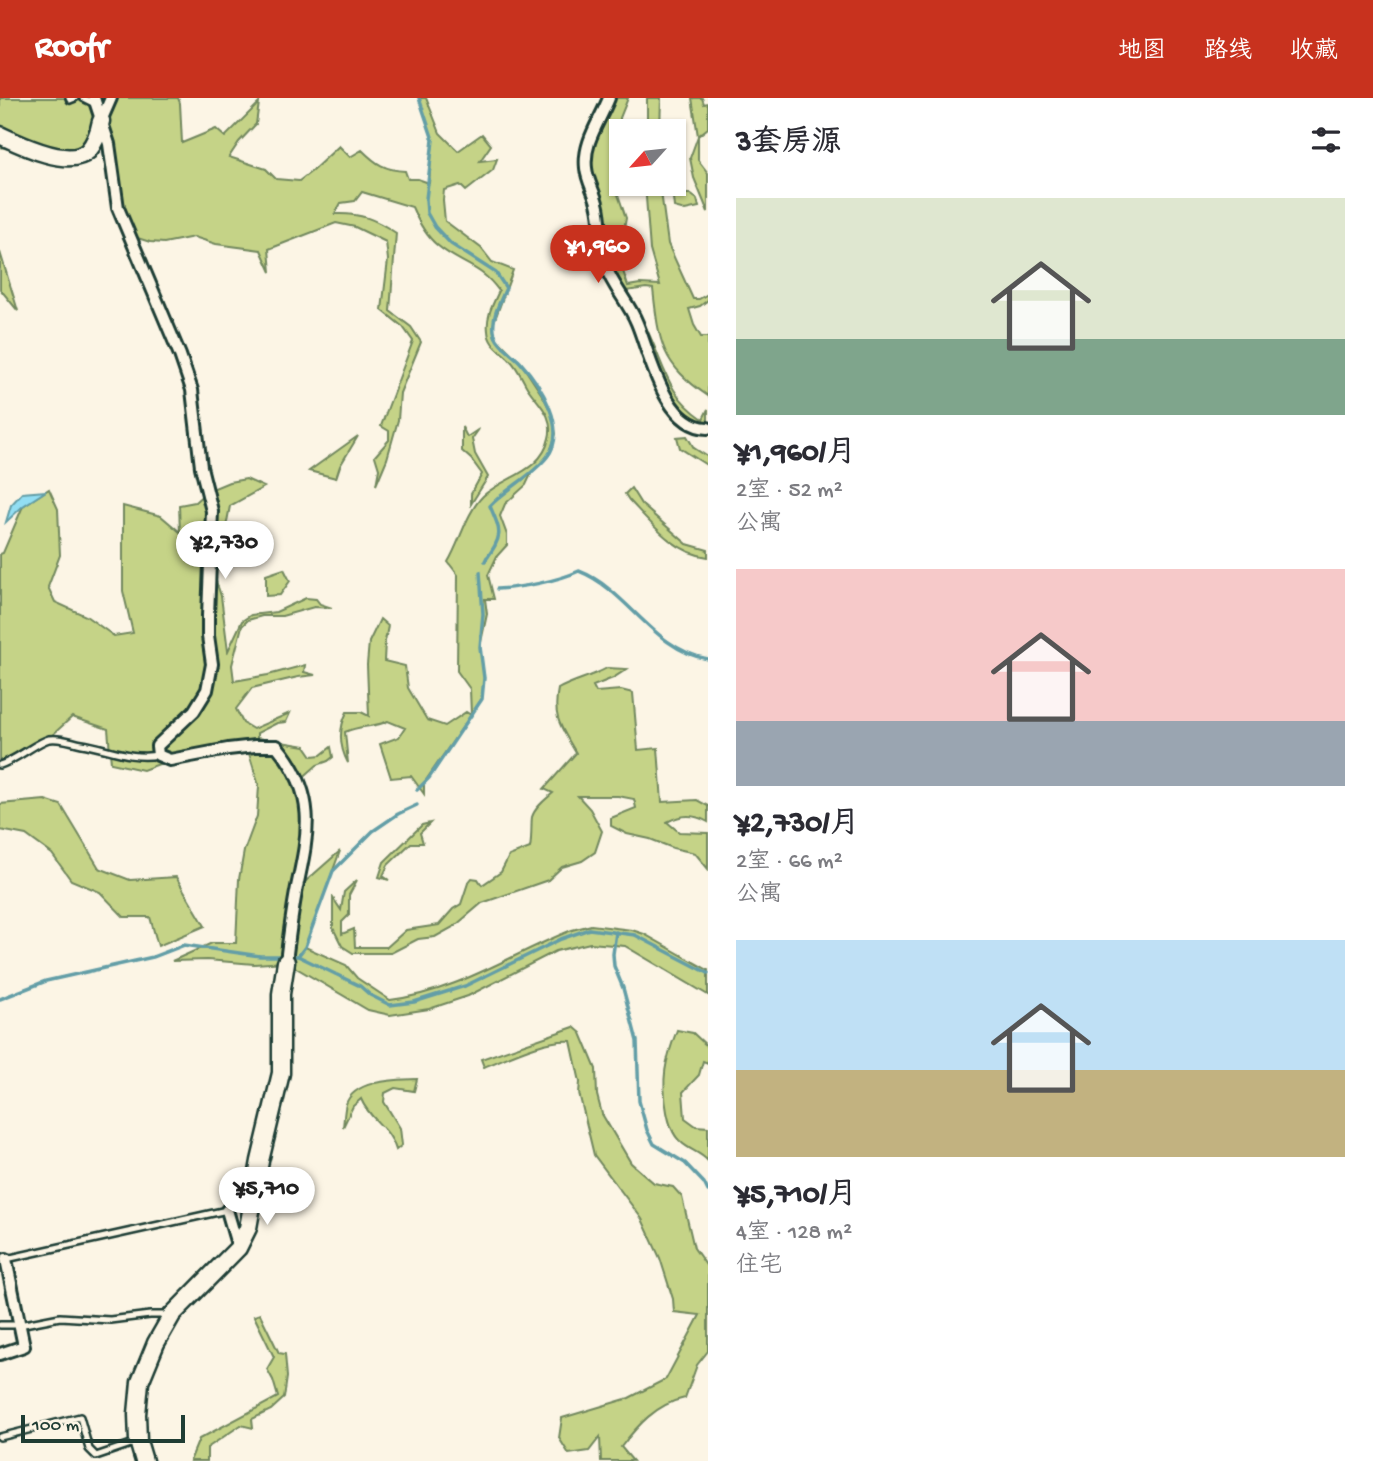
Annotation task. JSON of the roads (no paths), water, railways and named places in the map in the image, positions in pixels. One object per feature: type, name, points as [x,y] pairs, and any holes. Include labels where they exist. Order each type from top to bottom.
[{"type":"street","points":[[0,135],[33,149],[71,158],[87,152],[98,134],[111,98]]},
{"type":"street","points":[[609,98],[586,146],[586,170],[598,204],[605,265],[636,321],[657,382],[668,400],[683,417],[702,428],[708,428]]},
{"type":"street","points":[[95,101],[109,144],[118,208],[192,390],[201,467],[212,512],[208,616],[212,664],[207,690],[194,710],[156,746],[158,755],[170,761],[228,749],[277,746],[293,765],[306,797],[309,827],[281,994],[281,1073],[260,1161],[248,1228],[238,1248],[172,1315],[156,1343],[140,1382],[136,1414],[138,1441],[144,1461]]},
{"type":"street","points":[[227,1210],[238,1248]]},
{"type":"street","points":[[0,1353],[24,1346],[6,1259]]},
{"type":"lane","points":[[69,98],[75,98]]},
{"type":"lane","points":[[83,98],[95,101]]},
{"type":"lane","points":[[0,765],[48,739],[66,739],[95,745],[119,754],[158,755]]},
{"type":"lane","points":[[6,1259],[227,1210]]},
{"type":"lane","points":[[0,1325],[19,1325],[60,1317],[110,1320],[172,1315]]},
{"type":"lane","points":[[0,1437],[80,1417],[89,1449],[96,1456],[138,1441]]},
{"type":"water","points":[[46,491],[23,506],[6,522],[11,505],[22,493]]},
{"type":"waterway","points":[[419,98],[433,140],[426,199],[427,213],[435,227],[451,244],[496,273],[506,288],[495,317],[495,335],[536,382],[549,407],[555,433],[553,446],[547,457],[534,471],[490,506],[499,534],[485,561],[487,557]]},
{"type":"waterway","points":[[497,589],[539,583],[579,571],[612,592],[672,644],[708,659]]},
{"type":"waterway","points":[[417,790],[429,778],[482,699],[484,678],[480,647],[483,614],[480,572]]},
{"type":"waterway","points":[[298,956],[305,947],[333,871],[373,831],[417,805]]},
{"type":"waterway","points":[[0,999],[46,981],[153,957],[184,945],[260,956],[298,956],[360,986],[370,995],[390,1005],[414,1002],[465,986],[561,939],[589,929],[635,935],[708,973]]},
{"type":"waterway","points":[[616,932],[614,966],[623,988],[637,1041],[639,1101],[647,1130],[654,1144],[685,1163],[708,1191]]}]
